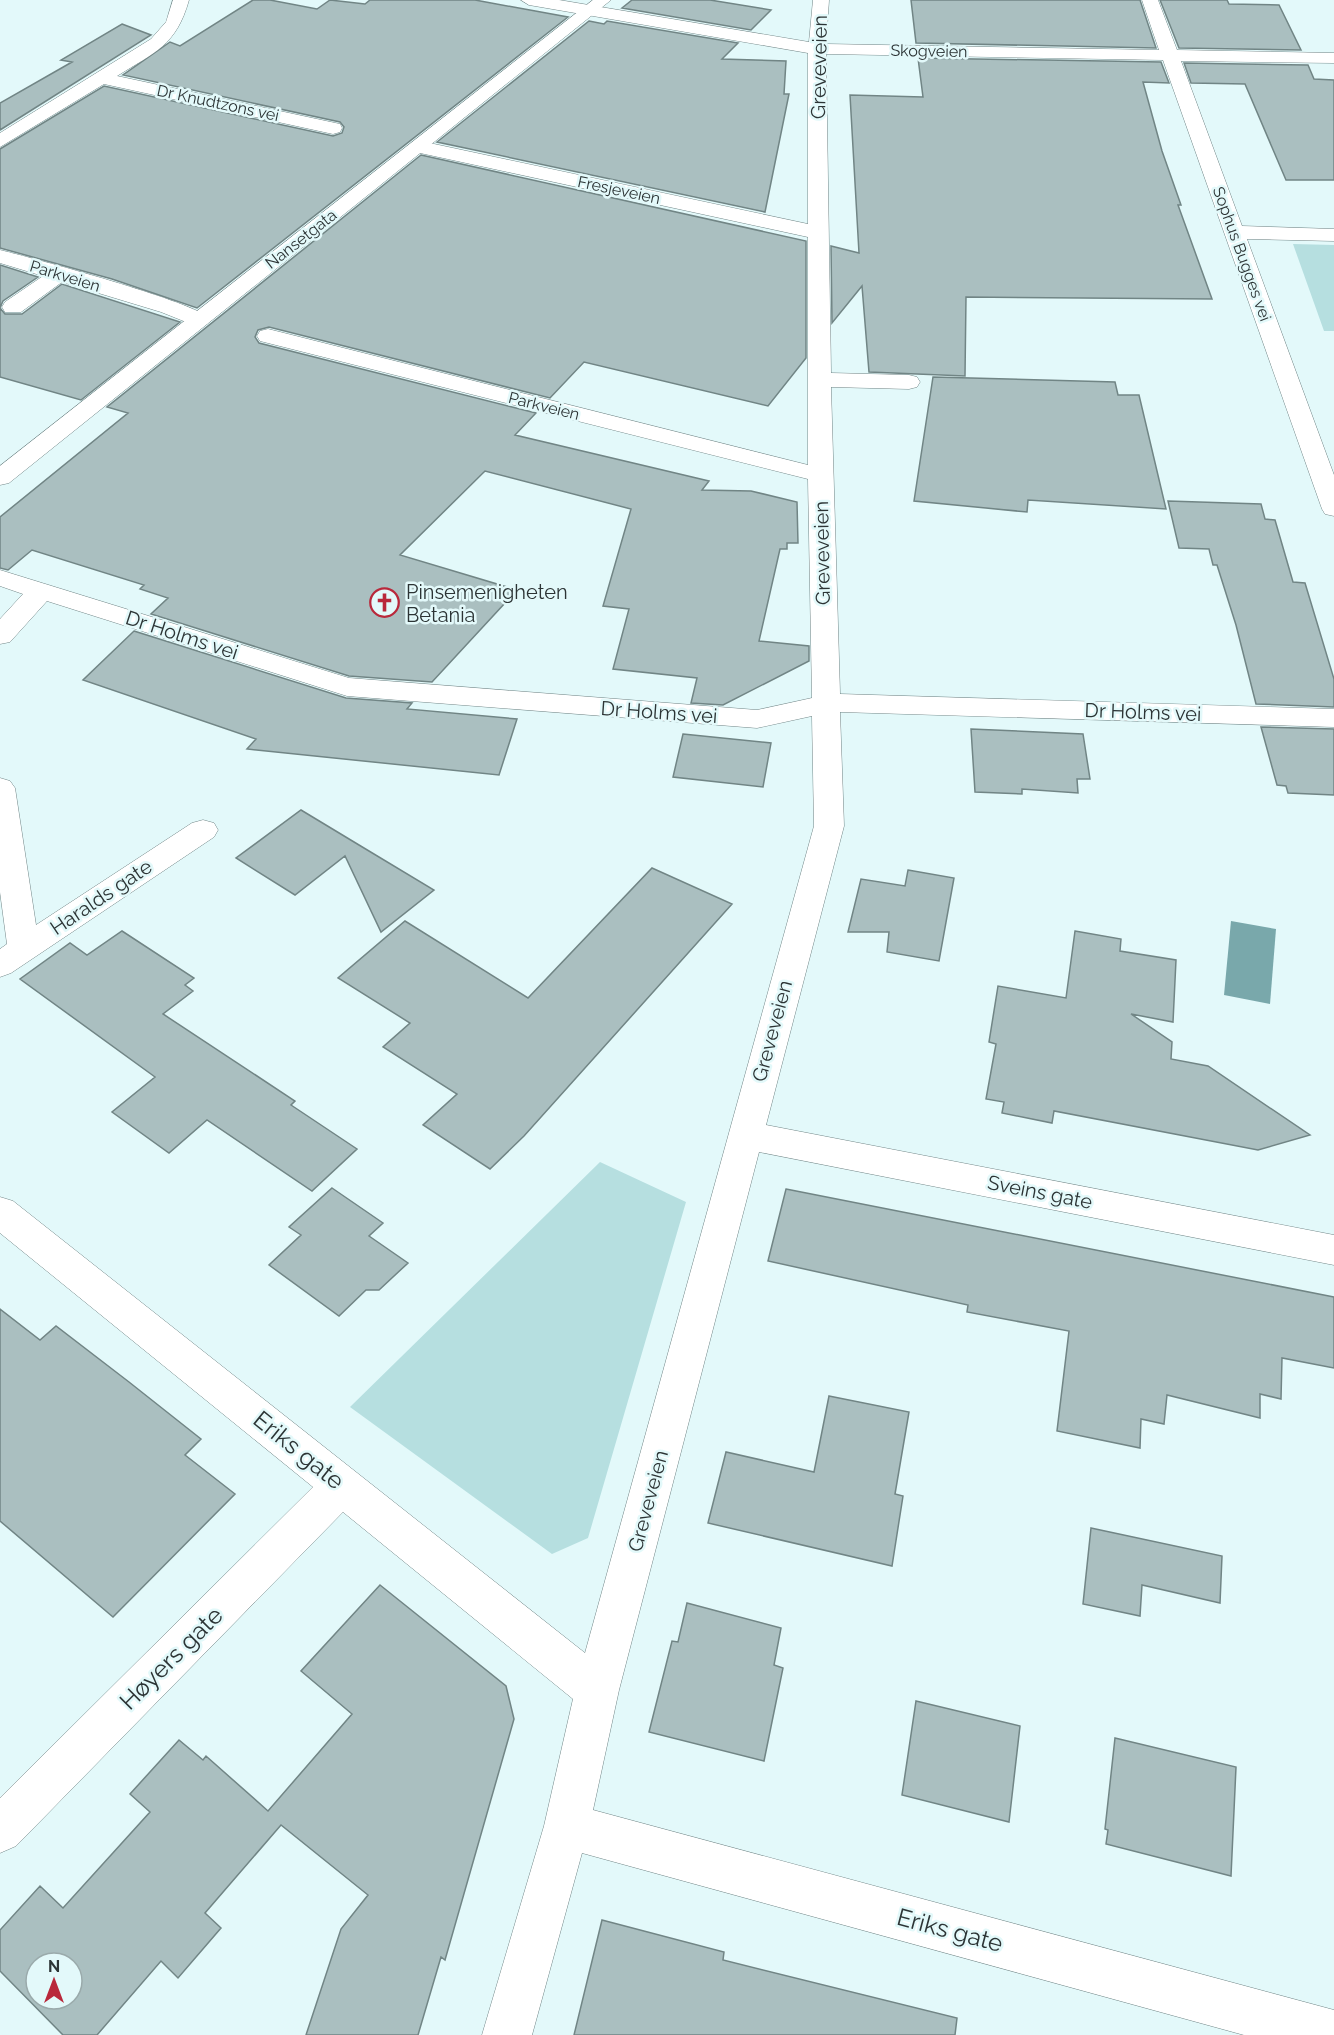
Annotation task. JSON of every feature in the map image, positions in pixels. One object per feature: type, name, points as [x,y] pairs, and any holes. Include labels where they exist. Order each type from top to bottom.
[{"type":"street","points":[[0,141],[157,43],[174,23],[181,0]]},
{"type":"street","name":"Skogveien","points":[[529,0],[596,5],[817,49],[1334,58]]},
{"type":"street","name":"Greveveien","points":[[507,2035],[567,1826],[597,1689],[829,826],[819,381],[817,49],[821,0]]},
{"type":"street","name":"Sophus Bugges vei","points":[[1150,0],[1235,232],[1327,471],[1334,509]]},
{"type":"street","name":"Nansetgata","points":[[0,478],[420,147],[596,5]]},
{"type":"street","name":"Dr Knudtzons vei","points":[[102,78],[333,128]]},
{"type":"street","name":"Fresjeveien","points":[[420,147],[819,233]]},
{"type":"street","points":[[1235,232],[1334,235]]},
{"type":"street","name":"Parkveien","points":[[0,256],[169,307],[199,319]]},
{"type":"street","points":[[13,307],[59,274]]},
{"type":"street","name":"Parkveien","points":[[268,336],[820,475]]},
{"type":"street","points":[[819,381],[909,382]]},
{"type":"street","name":"Dr Holms vei","points":[[0,578],[347,687],[756,719],[828,703],[1334,718]]},
{"type":"street","points":[[0,636],[26,605],[43,591]]},
{"type":"street","points":[[0,788],[12,957]]},
{"type":"street","name":"Haralds gate","points":[[12,957],[203,830]]},
{"type":"street","name":"Sveins gate","points":[[746,1135],[1334,1250]]},
{"type":"street","name":"Eriks gate","points":[[0,1212],[597,1689]]},
{"type":"street","name":"Høyers gate","points":[[0,1830],[342,1485]]},
{"type":"street","name":"Eriks gate","points":[[567,1826],[1334,2035]]},
{"type":"shaded area","points":[[1293,244],[1334,245],[1334,331],[1324,331]]},
{"type":"shaded area","points":[[1231,921],[1276,929],[1270,1004],[1224,995]]},
{"type":"shaded area","points":[[600,1162],[686,1202],[588,1538],[552,1554],[350,1407]]},
{"type":"building","points":[[253,0],[270,0],[317,9],[330,0],[365,4],[370,0],[475,0],[568,17],[197,308],[112,279],[0,248],[0,149],[104,86],[333,136],[342,133],[344,127],[340,122],[123,75],[170,42],[180,46]]},
{"type":"building","points":[[632,0],[710,0],[771,10],[751,30],[622,8]]},
{"type":"building","points":[[911,0],[1140,0],[1156,48],[916,43]]},
{"type":"building","points":[[1160,0],[1227,0],[1229,4],[1279,5],[1301,50],[1179,48]]},
{"type":"building","points":[[589,21],[604,24],[607,21],[738,43],[722,59],[786,61],[784,94],[789,94],[765,212],[437,142]]},
{"type":"building","points":[[122,24],[151,35],[0,130],[0,103],[72,62],[61,60]]},
{"type":"building","points":[[918,58],[1161,62],[1169,83],[1143,82],[1162,151],[1181,205],[1178,205],[1212,299],[966,297],[965,376],[869,372],[862,286],[832,323],[831,246],[859,253],[850,95],[923,97]]},
{"type":"building","points":[[1184,63],[1308,65],[1314,79],[1334,80],[1334,180],[1286,180],[1245,84],[1191,83]]},
{"type":"building","points":[[421,155],[806,241],[806,358],[768,406],[584,362],[550,398],[269,327],[258,330],[255,337],[259,343],[536,413],[515,435],[709,481],[702,490],[751,491],[797,502],[798,543],[787,543],[787,549],[780,549],[759,641],[809,646],[809,661],[723,705],[691,703],[697,678],[613,669],[629,609],[603,606],[631,509],[485,471],[400,555],[517,590],[432,682],[349,676],[151,614],[168,598],[140,589],[144,585],[32,550],[8,570],[0,568],[0,517],[128,413],[107,407]]},
{"type":"building","points":[[0,265],[38,277],[3,301],[0,308]]},
{"type":"building","points":[[62,284],[180,322],[81,400],[0,377],[0,308],[5,314],[22,314]]},
{"type":"building","points":[[933,377],[1115,382],[1118,395],[1139,395],[1166,509],[1028,500],[1027,512],[914,501]]},
{"type":"building","points":[[1168,501],[1261,504],[1265,519],[1275,520],[1293,582],[1305,583],[1334,679],[1334,707],[1256,704],[1236,625],[1217,565],[1213,565],[1209,549],[1179,548]]},
{"type":"building","points":[[134,631],[346,698],[412,703],[407,709],[517,719],[499,775],[247,749],[256,739],[83,680]]},
{"type":"building","points":[[1261,727],[1334,729],[1334,795],[1288,793],[1286,786],[1277,785]]},
{"type":"building","points":[[971,729],[1083,734],[1090,779],[1077,779],[1078,793],[1022,789],[1022,794],[975,792]]},
{"type":"building","points":[[683,734],[771,743],[763,787],[673,777]]},
{"type":"building","points":[[301,810],[434,890],[381,932],[345,856],[295,895],[236,858]]},
{"type":"building","points":[[652,868],[732,904],[524,1136],[490,1169],[423,1125],[457,1094],[383,1047],[410,1023],[338,978],[405,921],[528,998]]},
{"type":"building","points":[[908,870],[954,878],[939,961],[887,952],[889,932],[848,932],[861,879],[905,886]]},
{"type":"building","points":[[122,931],[194,978],[185,985],[193,991],[163,1014],[295,1101],[291,1105],[357,1149],[312,1191],[207,1120],[169,1153],[112,1112],[155,1077],[20,979],[70,943],[87,955]]},
{"type":"building","points":[[1075,931],[1121,939],[1120,951],[1176,960],[1173,1022],[1131,1014],[1172,1042],[1171,1059],[1208,1066],[1310,1135],[1258,1150],[1054,1111],[1052,1123],[1002,1113],[1004,1102],[986,1099],[996,1044],[989,1042],[998,986],[1066,998]]},
{"type":"building","points":[[332,1188],[383,1223],[369,1236],[408,1263],[379,1290],[366,1290],[339,1316],[269,1265],[301,1235],[289,1227]]},
{"type":"building","points":[[786,1189],[1334,1297],[1334,1368],[1282,1358],[1281,1399],[1260,1394],[1260,1418],[1167,1395],[1164,1424],[1141,1419],[1140,1448],[1057,1431],[1069,1331],[967,1312],[968,1305],[768,1261]]},
{"type":"building","points":[[0,1309],[40,1340],[56,1326],[129,1382],[201,1439],[185,1455],[235,1494],[113,1617],[0,1521]]},
{"type":"building","points":[[829,1396],[909,1412],[895,1494],[903,1496],[892,1566],[708,1523],[726,1452],[814,1472]]},
{"type":"building","points":[[1091,1528],[1222,1556],[1220,1603],[1142,1585],[1140,1616],[1083,1604]]},
{"type":"building","points":[[380,1585],[506,1686],[514,1719],[445,1960],[441,1957],[418,2035],[306,2035],[341,1929],[368,1895],[281,1825],[205,1913],[221,1928],[178,1978],[161,1961],[97,2035],[63,2035],[39,2011],[84,2011],[84,1951],[24,1951],[24,1995],[0,1971],[0,1930],[40,1886],[63,1908],[150,1812],[130,1794],[179,1740],[203,1760],[206,1756],[268,1811],[352,1714],[301,1671]]},
{"type":"building","points":[[687,1603],[781,1628],[774,1665],[783,1668],[764,1761],[649,1732],[672,1641],[678,1642]]},
{"type":"building","points":[[916,1701],[1020,1726],[1009,1822],[902,1795]]},
{"type":"building","points":[[1115,1738],[1236,1767],[1231,1876],[1106,1844],[1108,1830],[1105,1829]]},
{"type":"building","points":[[602,1920],[724,1952],[723,1960],[957,2018],[955,2035],[574,2035]]},
{"type":"place","name":"Pinsemenigheten Betania","points":[[385,603]]}]
